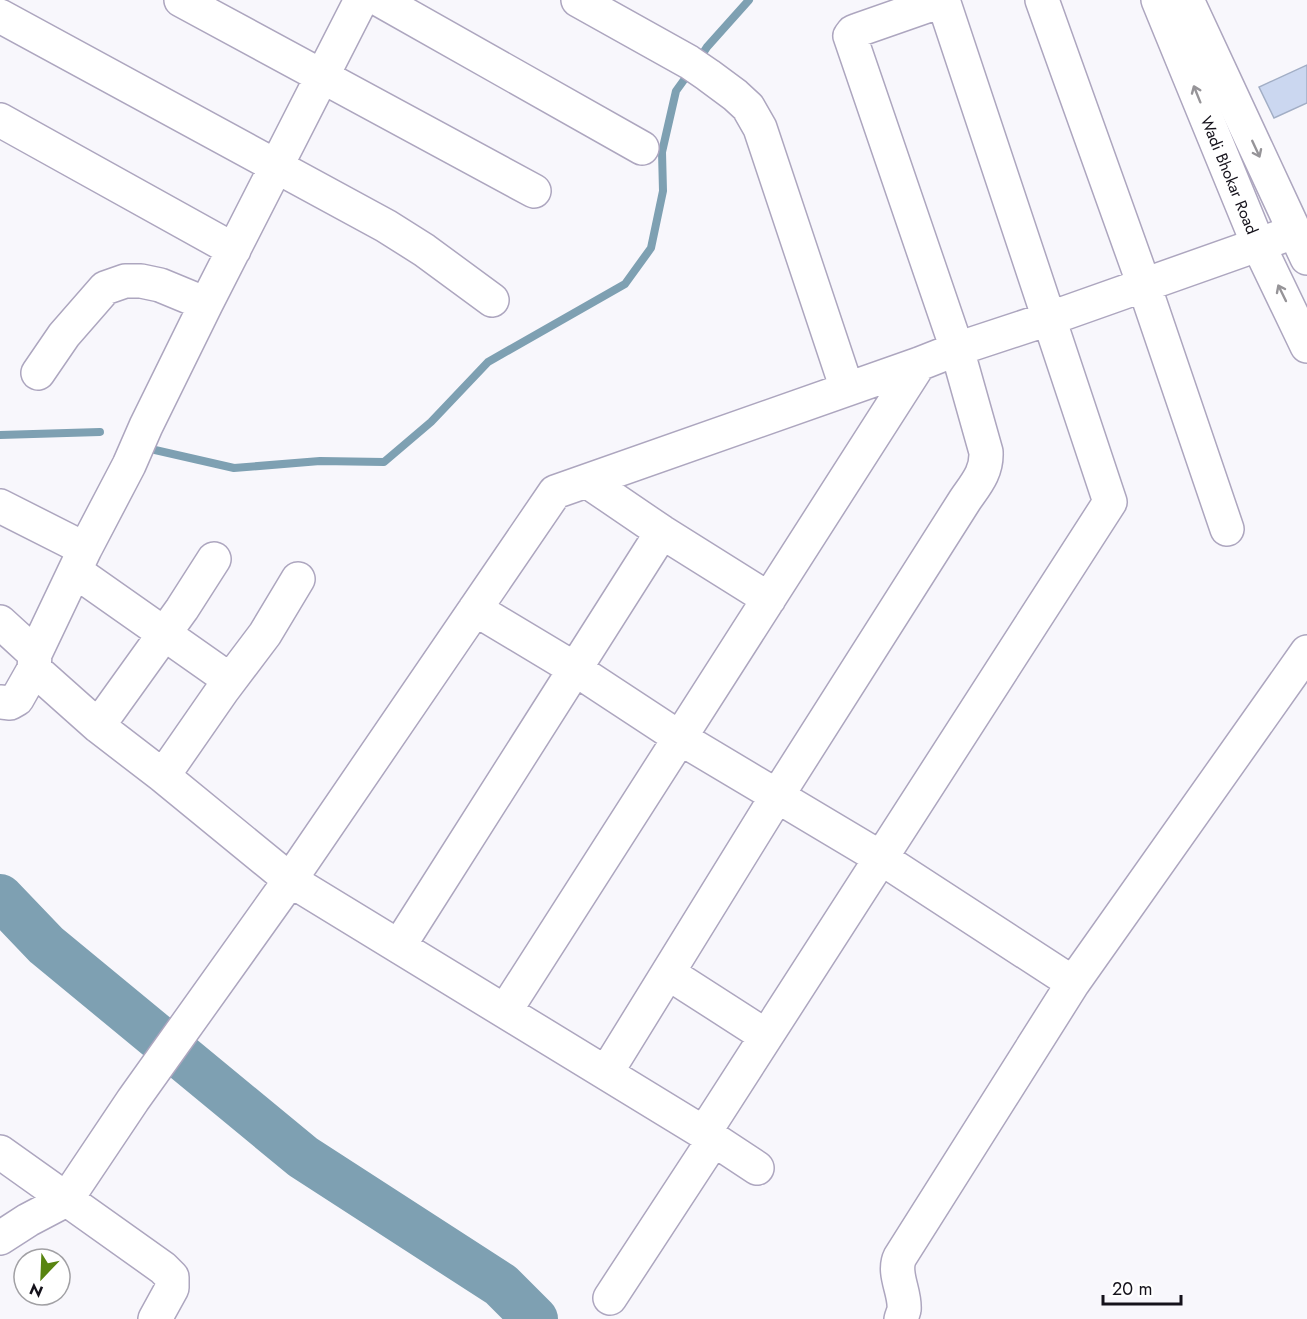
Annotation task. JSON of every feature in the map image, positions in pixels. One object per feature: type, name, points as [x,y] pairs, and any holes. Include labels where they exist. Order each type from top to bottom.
[{"type":"street","points":[[181,0],[534,191]]},
{"type":"street","points":[[0,702],[10,703],[17,699],[80,560],[129,465],[206,304],[361,0]]},
{"type":"street","points":[[380,0],[642,148]]},
{"type":"street","points":[[578,0],[698,68],[748,107],[760,128],[847,389]]},
{"type":"street","points":[[606,1073],[777,796],[982,475],[986,452],[957,349],[850,36],[858,30],[943,0],[1110,502],[766,1036],[709,1136],[610,1298]]},
{"type":"street","points":[[1042,0],[1144,285],[1227,529]]},
{"type":"street","name":"Wadi Bhokar Road","points":[[1158,0],[1258,244],[1307,346]]},
{"type":"street","name":"Wadi Bhokar Road","points":[[1188,0],[1300,245]]},
{"type":"street","points":[[0,16],[386,226],[424,250],[492,300]]},
{"type":"street","points":[[0,120],[234,250]]},
{"type":"street","points":[[0,1238],[66,1200],[133,1100],[290,880],[555,492],[1258,244],[1300,245]]},
{"type":"street","points":[[38,373],[64,335],[105,288],[125,281],[141,280],[160,285],[206,304]]},
{"type":"street","points":[[505,1011],[919,364]]},
{"type":"street","points":[[587,481],[662,532],[769,598]]},
{"type":"street","points":[[0,506],[80,560],[164,633],[230,680]]},
{"type":"street","points":[[399,946],[662,532]]},
{"type":"street","points":[[98,726],[182,609],[214,559]]},
{"type":"street","points":[[163,776],[265,634],[298,579]]},
{"type":"street","points":[[475,609],[575,669],[680,738],[881,858],[1073,983]]},
{"type":"street","points":[[0,622],[98,726],[290,880],[709,1136],[757,1168]]},
{"type":"street","points":[[901,1319],[904,1310],[897,1261],[1073,983],[1307,652]]},
{"type":"street","points":[[668,972],[766,1036]]},
{"type":"street","points":[[0,1152],[163,1268],[172,1277],[172,1288],[155,1319]]},
{"type":"building","points":[[1307,65],[1307,103],[1274,118],[1259,87]]},
{"type":"waterway","points":[[698,61],[707,47],[749,0]]},
{"type":"waterway","points":[[155,450],[234,468],[320,461],[384,462],[431,422],[488,362],[625,284],[651,248],[663,191],[662,152],[676,91],[689,73]]},
{"type":"waterway","points":[[0,435],[100,432]]},
{"type":"waterway","points":[[0,897],[46,945],[303,1157],[501,1285],[535,1319]]}]
